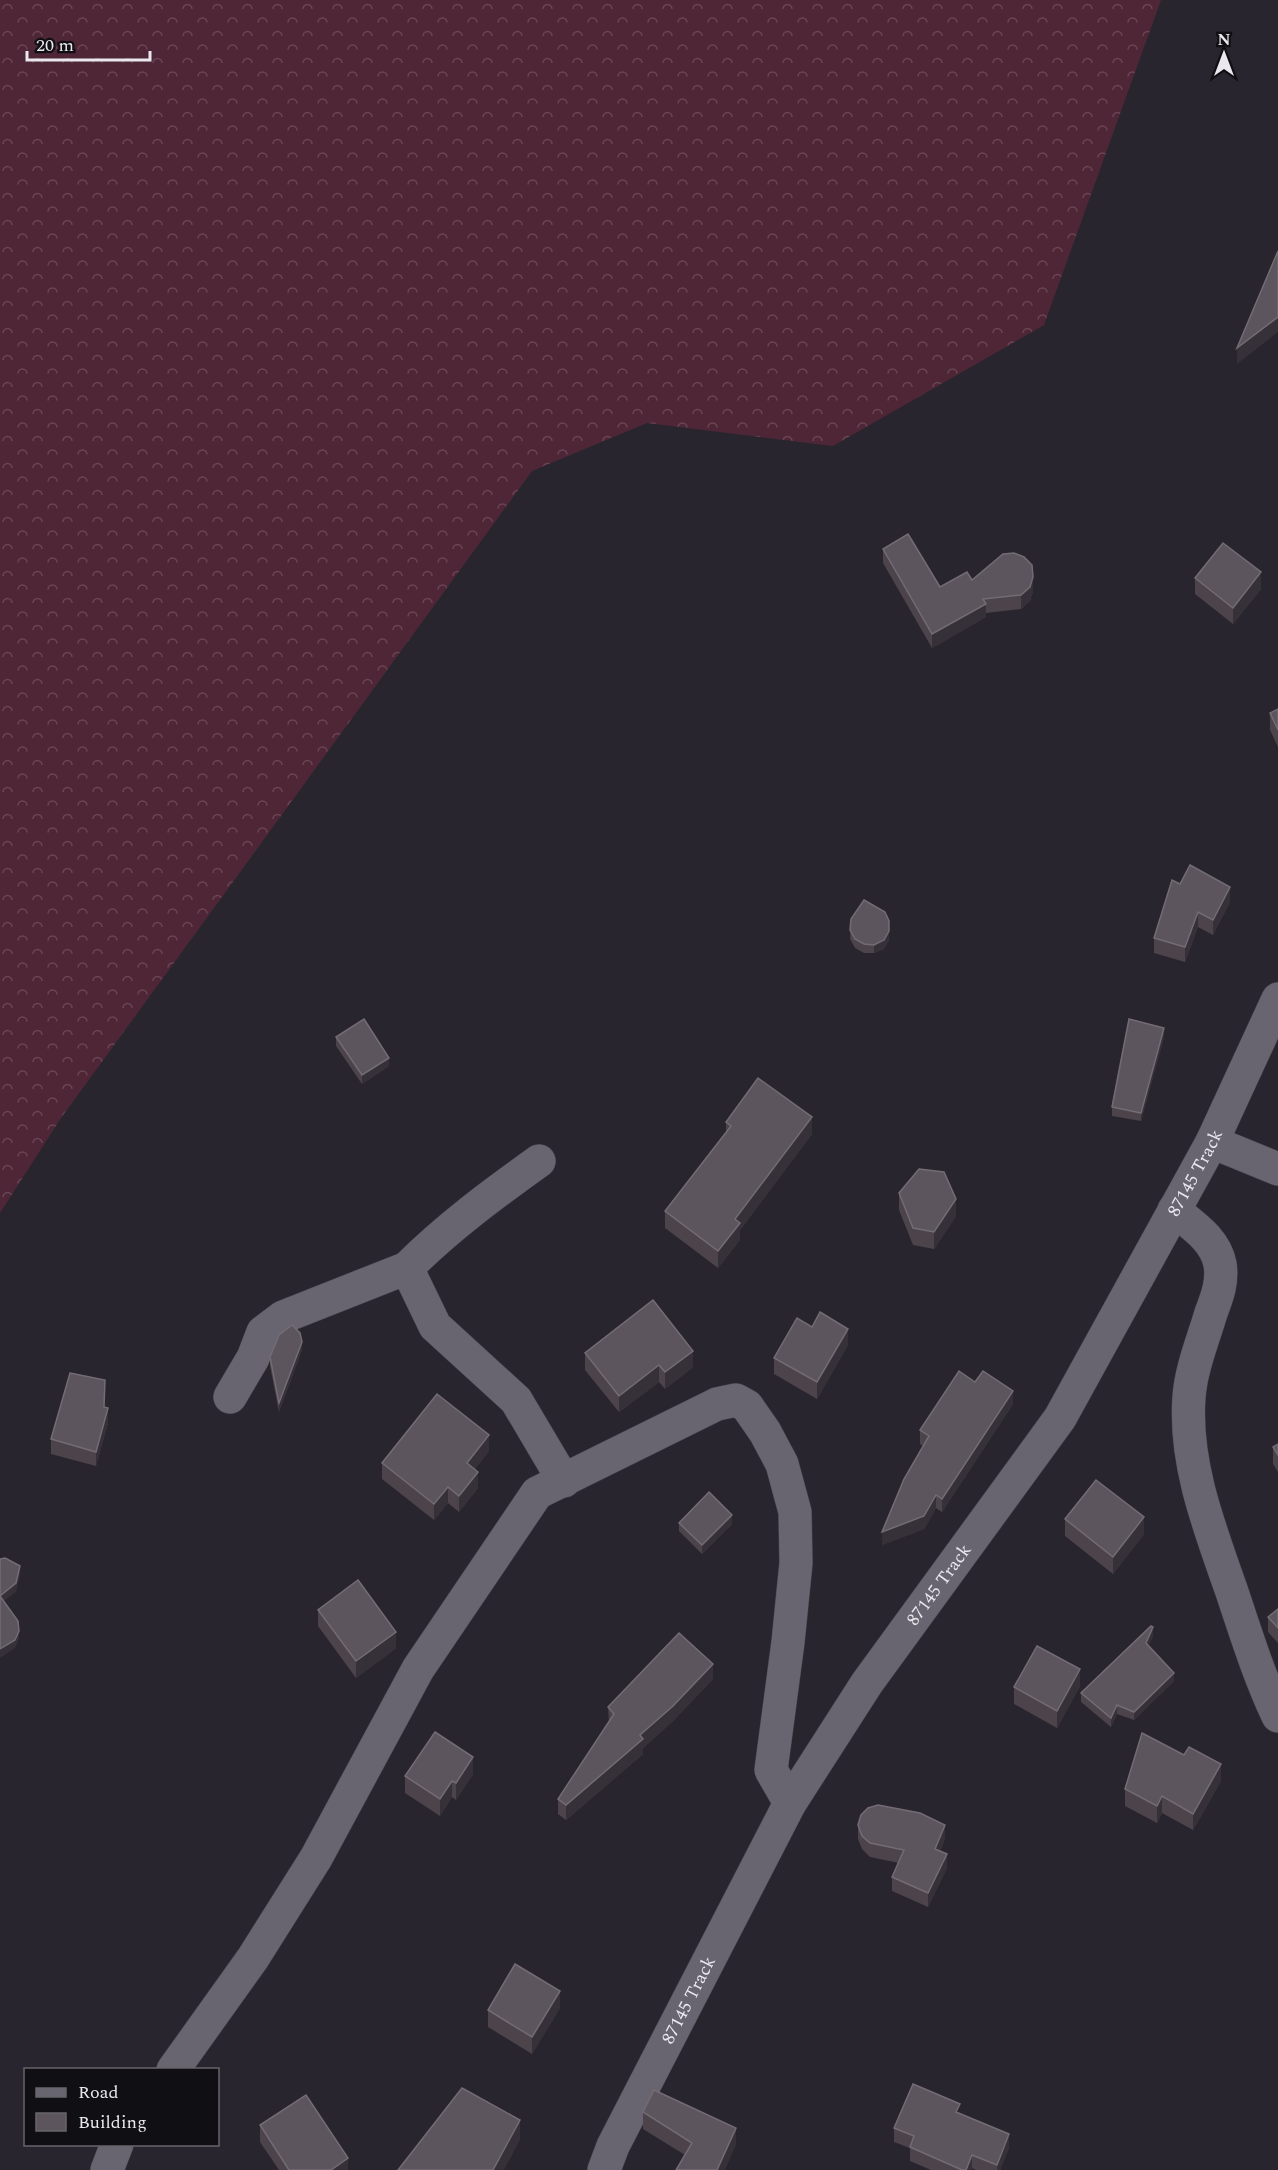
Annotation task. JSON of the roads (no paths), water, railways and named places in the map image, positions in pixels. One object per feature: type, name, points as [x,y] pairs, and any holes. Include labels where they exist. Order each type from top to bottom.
[{"type":"street","name":"87145 Track","points":[[604,2170],[613,2146],[790,1803],[867,1683],[1060,1418],[1212,1142],[1278,999]]},
{"type":"street","points":[[1212,1142],[1278,1168]]},
{"type":"street","points":[[230,1397],[253,1358],[263,1332],[283,1317],[407,1268],[438,1237],[484,1200],[539,1161]]},
{"type":"street","points":[[1174,1210],[1213,1245],[1218,1255],[1221,1282],[1189,1393],[1187,1422],[1193,1471],[1260,1675],[1278,1716]]},
{"type":"street","points":[[407,1268],[435,1326],[516,1400],[564,1481]]},
{"type":"street","points":[[174,2068],[254,1958],[316,1858],[418,1669],[537,1493],[717,1404],[736,1400],[747,1406],[782,1464],[795,1512],[796,1563],[771,1770],[790,1803]]},
{"type":"street","points":[[107,2170],[117,2146]]}]
